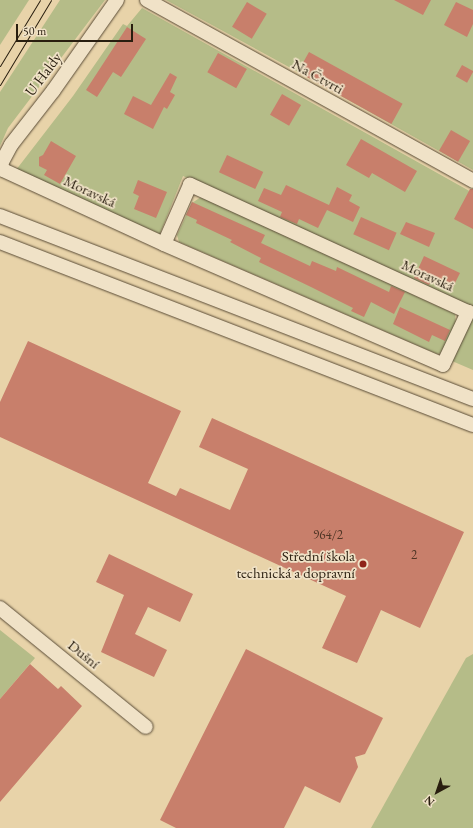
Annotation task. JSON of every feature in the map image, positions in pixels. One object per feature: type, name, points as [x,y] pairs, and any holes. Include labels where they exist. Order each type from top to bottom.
[{"type":"street","name":"U Haldy","points":[[3,170],[1,164],[11,145],[53,91],[117,0]]},
{"type":"street","name":"Na Čtvrti","points":[[147,0],[473,181]]},
{"type":"street","name":"Moravská","points":[[3,170],[164,244],[443,365],[468,312],[190,185],[164,244]]},
{"type":"street","points":[[0,216],[473,399]]},
{"type":"street","points":[[0,242],[473,425]]},
{"type":"street","name":"Dušní","points":[[0,608],[146,726]]},
{"type":"green space","points":[[0,0],[29,0],[0,45]]},
{"type":"green space","points":[[60,0],[105,0],[8,128],[0,146],[0,92]]},
{"type":"green space","points":[[166,0],[473,0],[473,170],[298,72]]},
{"type":"green space","points":[[142,8],[473,193],[473,310],[183,176],[160,234],[16,170],[73,96],[123,24],[127,26]]},
{"type":"green space","points":[[201,197],[455,314],[456,325],[443,353],[437,354],[179,242],[177,235],[192,203]]},
{"type":"green space","points":[[473,316],[473,370],[452,361]]},
{"type":"green space","points":[[0,630],[35,658],[0,699]]},
{"type":"green space","points":[[473,654],[473,828],[371,828],[466,658]]},
{"type":"building","points":[[394,0],[431,0],[423,15]]},
{"type":"building","points":[[247,2],[267,14],[252,39],[232,27]]},
{"type":"building","points":[[456,2],[473,10],[473,24],[467,37],[444,25]]},
{"type":"building","points":[[127,27],[146,39],[121,77],[113,72],[97,97],[86,90]]},
{"type":"building","points":[[309,52],[403,104],[391,124],[298,72]]},
{"type":"building","points":[[218,53],[247,69],[236,88],[207,72]]},
{"type":"building","points":[[462,65],[473,71],[467,83],[456,76]]},
{"type":"building","points":[[170,73],[177,77],[170,92],[175,95],[167,109],[164,107],[153,129],[124,114],[133,96],[151,105]]},
{"type":"building","points":[[282,94],[301,105],[289,126],[270,115]]},
{"type":"building","points":[[451,130],[470,141],[458,162],[439,151]]},
{"type":"building","points":[[361,139],[417,171],[405,192],[372,173],[369,178],[346,165]]},
{"type":"building","points":[[51,141],[76,156],[60,184],[44,175],[47,170],[39,166],[39,157],[43,155]]},
{"type":"building","points":[[227,155],[263,172],[255,189],[219,172]]},
{"type":"building","points":[[138,180],[167,192],[156,218],[134,209],[139,196],[133,193]]},
{"type":"building","points":[[286,185],[329,205],[337,187],[352,195],[349,201],[360,207],[353,222],[327,210],[318,228],[299,219],[297,224],[280,217],[282,212],[258,201],[264,188],[281,195]]},
{"type":"building","points":[[470,189],[473,189],[473,229],[454,219]]},
{"type":"building","points":[[192,202],[265,235],[261,243],[310,266],[312,261],[336,271],[337,267],[389,292],[391,286],[405,292],[394,314],[371,302],[364,317],[351,311],[353,308],[259,262],[261,258],[230,242],[232,240],[196,223],[197,220],[186,215]]},
{"type":"building","points":[[361,217],[397,233],[389,250],[353,234]]},
{"type":"building","points":[[406,222],[435,233],[429,247],[400,234]]},
{"type":"building","points":[[424,256],[460,273],[452,289],[431,280],[429,285],[414,278]]},
{"type":"building","points":[[400,307],[450,330],[445,341],[432,335],[429,342],[393,324]]},
{"type":"building","name":"Střední škola technická a dopravní","points":[[28,341],[181,411],[148,483],[176,496],[180,488],[230,510],[248,469],[199,447],[212,418],[464,532],[420,628],[381,610],[357,663],[322,648],[346,596],[0,437],[0,402]]},
{"type":"building","points":[[109,554],[193,594],[180,622],[148,607],[135,634],[167,650],[154,677],[101,652],[124,595],[96,582]]},
{"type":"building","points":[[246,649],[383,718],[365,754],[355,757],[358,767],[340,803],[305,786],[284,828],[176,828],[160,820]]},
{"type":"building","points":[[30,664],[58,689],[61,686],[82,706],[0,802],[0,699]]},
{"type":"tram line","points":[[0,66],[40,0]]},
{"type":"tram line","points":[[0,85],[51,0]]},
{"type":"place","name":"Střední škola technická a dopravní","points":[[363,564]]}]
